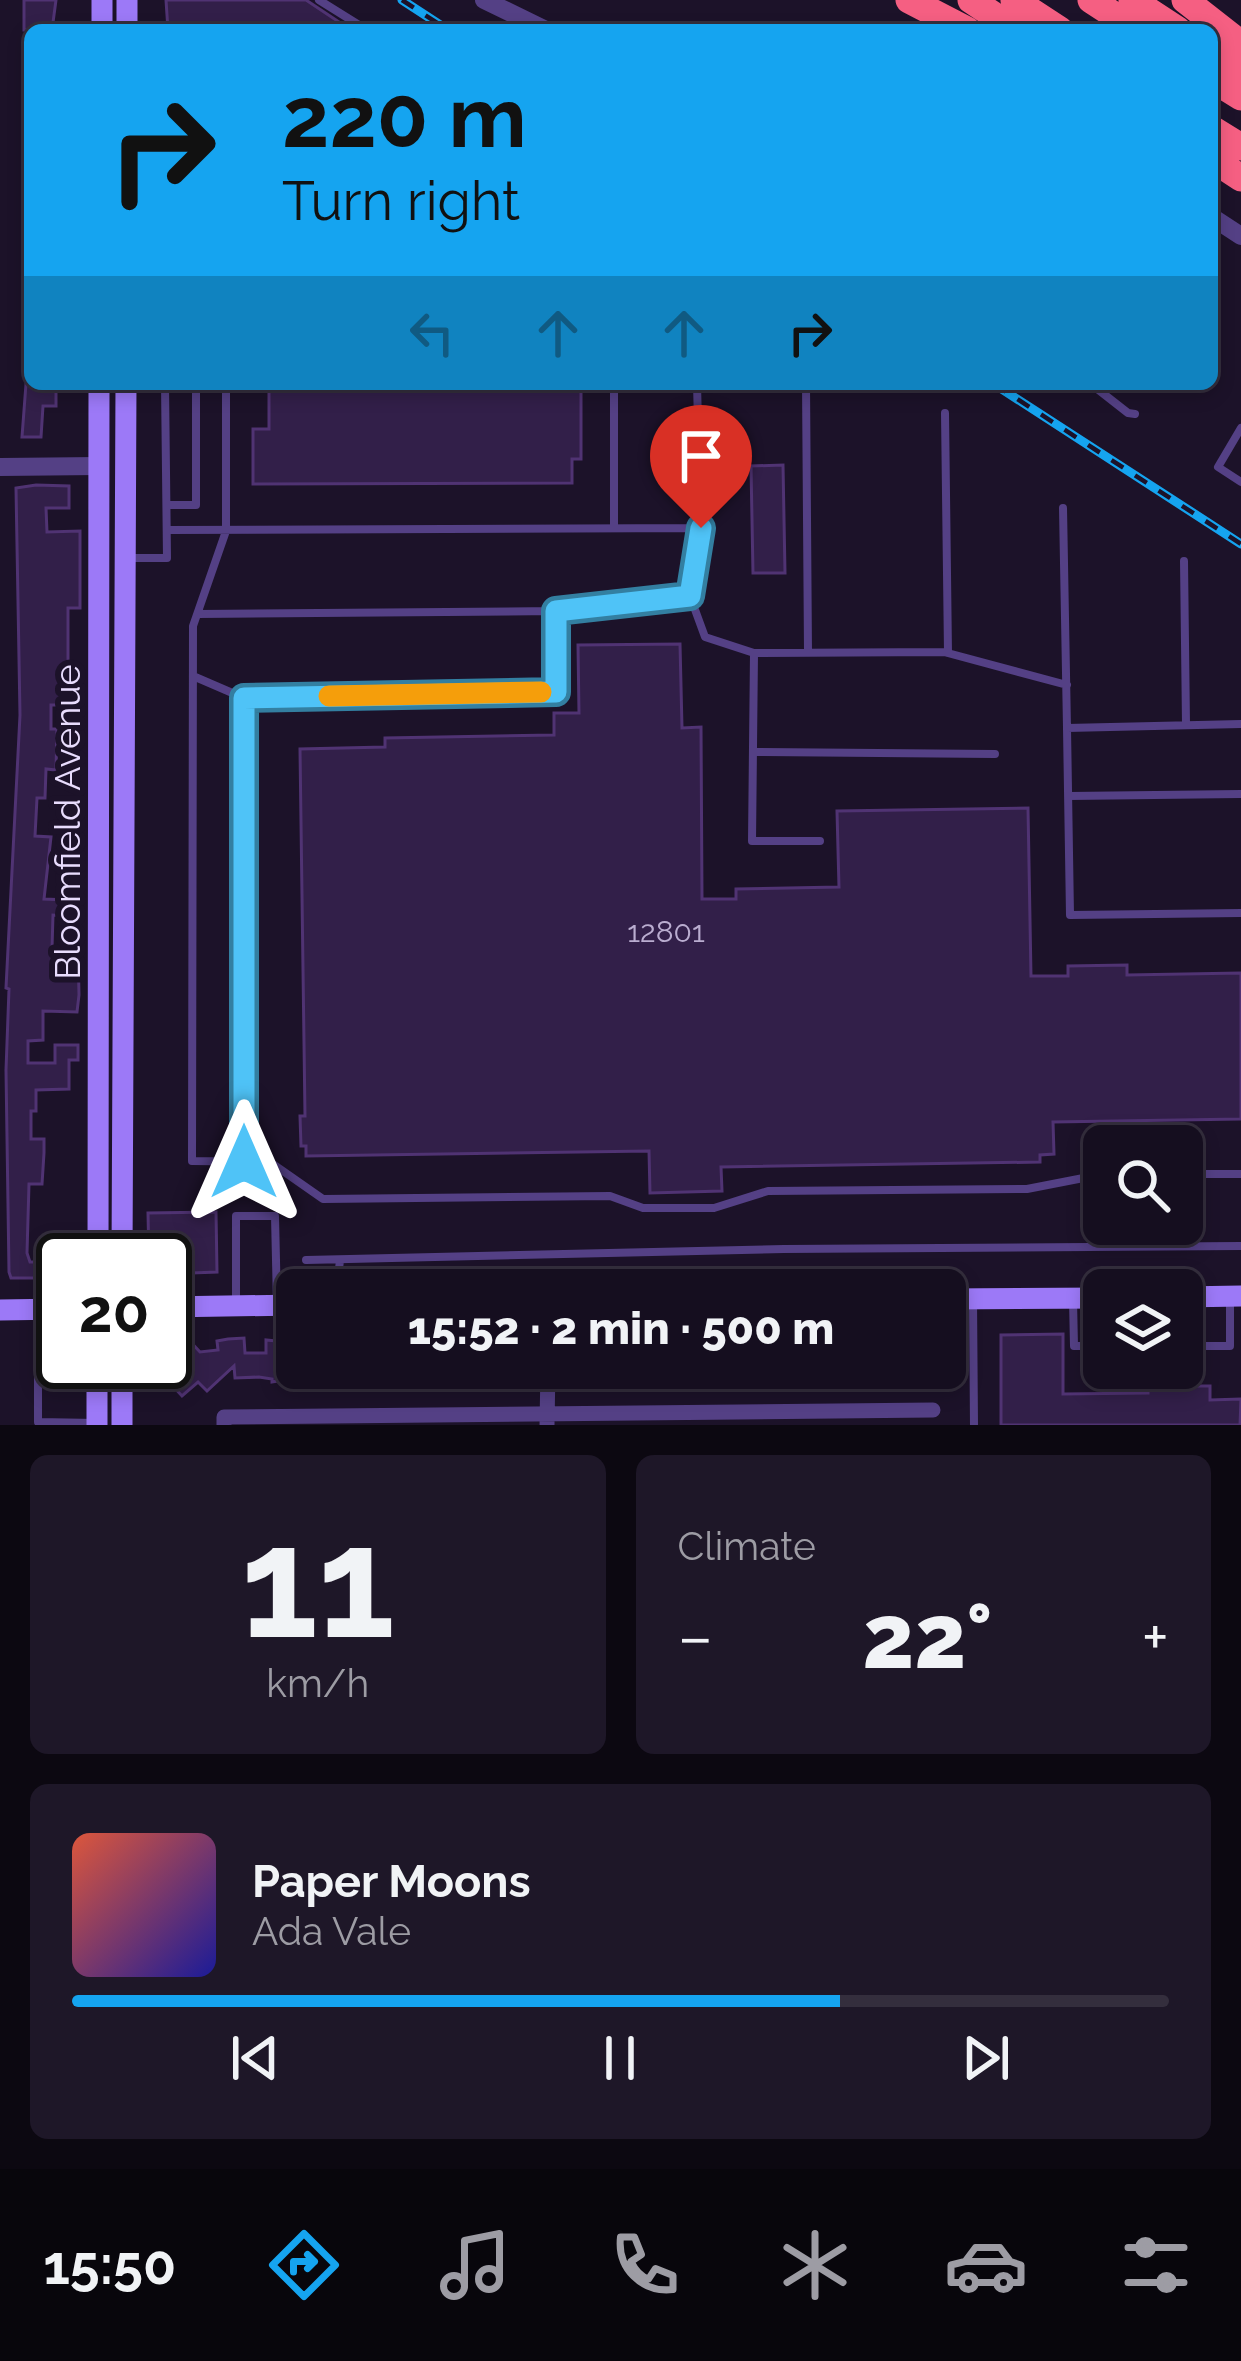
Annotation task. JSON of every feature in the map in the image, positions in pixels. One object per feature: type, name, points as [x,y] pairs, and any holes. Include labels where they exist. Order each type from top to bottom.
[{"type":"highway","points":[[909,0],[955,24]]},
{"type":"highway","points":[[971,0],[1007,24]]},
{"type":"highway","points":[[1014,0],[1051,24]]},
{"type":"highway","points":[[1090,0],[1128,24]]},
{"type":"highway","points":[[1132,0],[1169,24]]},
{"type":"highway","points":[[1185,0],[1216,24]]},
{"type":"main road","name":"Bloomfield Avenue","points":[[98,1233],[99,390]]},
{"type":"main road","name":"Bloomfield Avenue","points":[[122,1233],[126,390]]},
{"type":"main road","points":[[125,448],[98,466],[125,491]]},
{"type":"main road","points":[[100,539],[127,558],[100,576]]},
{"type":"main road","points":[[1203,1297],[1236,1296]]},
{"type":"main road","points":[[966,1298],[1083,1298]]},
{"type":"main road","points":[[192,1307],[276,1305]]},
{"type":"main road","points":[[0,1310],[36,1309]]},
{"type":"main road","points":[[97,1389],[97,1424]]},
{"type":"main road","points":[[122,1389],[122,1425]]},
{"type":"street","points":[[484,0],[506,6],[536,24]]},
{"type":"street","points":[[0,467],[98,466]]},
{"type":"street","points":[[224,1421],[870,1418],[933,1410]]},
{"type":"lane","points":[[319,0],[357,24]]},
{"type":"lane","points":[[127,558],[167,558],[165,390]]},
{"type":"lane","points":[[166,505],[196,505],[196,390]]},
{"type":"lane","points":[[226,390],[226,531],[194,626],[192,1161],[270,1162],[323,1199],[610,1196],[643,1208],[714,1208],[768,1191],[1027,1189],[1083,1178]]},
{"type":"lane","points":[[614,390],[614,528]]},
{"type":"lane","points":[[697,390],[701,528],[690,596],[705,637],[754,653],[949,653],[1067,685]]},
{"type":"lane","points":[[806,390],[808,652]]},
{"type":"lane","points":[[1098,390],[1135,414]]},
{"type":"lane","points":[[945,413],[949,653]]},
{"type":"lane","points":[[1241,428],[1218,467],[1241,482]]},
{"type":"lane","points":[[1063,508],[1070,915],[1241,913]]},
{"type":"lane","points":[[167,530],[701,528]]},
{"type":"lane","points":[[1184,561],[1186,725]]},
{"type":"lane","points":[[197,614],[556,611],[690,596]]},
{"type":"lane","points":[[193,676],[244,698],[556,692],[556,611]]},
{"type":"lane","points":[[754,653],[752,841],[820,841]]},
{"type":"lane","points":[[244,698],[244,1162]]},
{"type":"lane","points":[[1067,728],[1241,724]]},
{"type":"lane","points":[[753,752],[995,754]]},
{"type":"lane","points":[[1069,796],[1241,794]]},
{"type":"lane","points":[[1203,1174],[1241,1174]]},
{"type":"lane","points":[[236,1306],[236,1216],[275,1216],[282,1269]]},
{"type":"lane","points":[[306,1260],[397,1255],[1241,1246]]},
{"type":"lane","points":[[339,1269],[340,1261]]},
{"type":"lane","points":[[1203,1346],[1236,1346],[1236,1296]]},
{"type":"lane","points":[[973,1298],[974,1425]]},
{"type":"lane","points":[[1073,1298],[1074,1346],[1083,1346]]},
{"type":"lane","points":[[38,1389],[38,1422],[97,1424]]},
{"type":"building","points":[[24,0],[56,0],[53,24],[24,24]]},
{"type":"building","points":[[166,0],[306,0],[342,24],[168,24]]},
{"type":"building","points":[[26,390],[56,390],[56,406],[43,406],[41,437],[22,437]]},
{"type":"building","points":[[269,390],[581,390],[581,459],[572,459],[572,483],[253,484],[253,429],[269,429]]},
{"type":"building","points":[[783,465],[785,573],[753,573],[751,466]]},
{"type":"building","points":[[69,486],[69,508],[46,508],[47,532],[80,531],[80,608],[68,608],[68,658],[69,691],[80,690],[80,705],[51,705],[51,729],[57,729],[56,770],[46,769],[45,798],[37,798],[35,836],[51,837],[44,899],[68,900],[67,916],[53,915],[52,948],[78,948],[79,995],[77,1012],[43,1011],[43,1040],[28,1041],[28,1063],[55,1063],[55,1045],[78,1045],[78,1060],[69,1060],[69,1089],[36,1090],[36,1111],[31,1111],[31,1139],[44,1139],[42,1184],[29,1184],[27,1253],[30,1262],[36,1262],[36,1278],[11,1278],[9,1272],[6,988],[20,715],[16,488]]},
{"type":"building","points":[[680,644],[682,728],[701,727],[702,899],[736,899],[736,889],[839,887],[837,811],[1028,808],[1031,976],[1068,976],[1068,966],[1127,965],[1127,975],[1241,973],[1241,1119],[1053,1122],[1054,1154],[1040,1155],[1040,1162],[721,1167],[722,1191],[650,1193],[649,1151],[306,1156],[300,1116],[305,1116],[300,749],[385,747],[385,738],[554,735],[554,713],[579,713],[578,645]]},
{"type":"building","points":[[216,1212],[217,1272],[192,1273],[192,1233],[148,1233],[148,1213]]},
{"type":"building","points":[[1063,1334],[1063,1394],[1148,1393],[1148,1389],[1210,1386],[1210,1400],[1241,1399],[1240,1425],[1001,1425],[1001,1335]]},
{"type":"building","points":[[244,1338],[245,1353],[266,1353],[266,1340],[276,1341],[276,1381],[235,1378],[234,1366],[207,1391],[198,1382],[192,1387],[192,1343],[200,1352],[218,1350],[217,1341]]},
{"type":"railway","points":[[402,0],[439,24]]},
{"type":"railway","points":[[1003,390],[1241,544]]},
{"type":"slow traffic","points":[[329,696],[541,692]]},
{"type":"route","points":[[244,1162],[244,698],[556,692],[556,611],[690,596],[701,528]]}]
